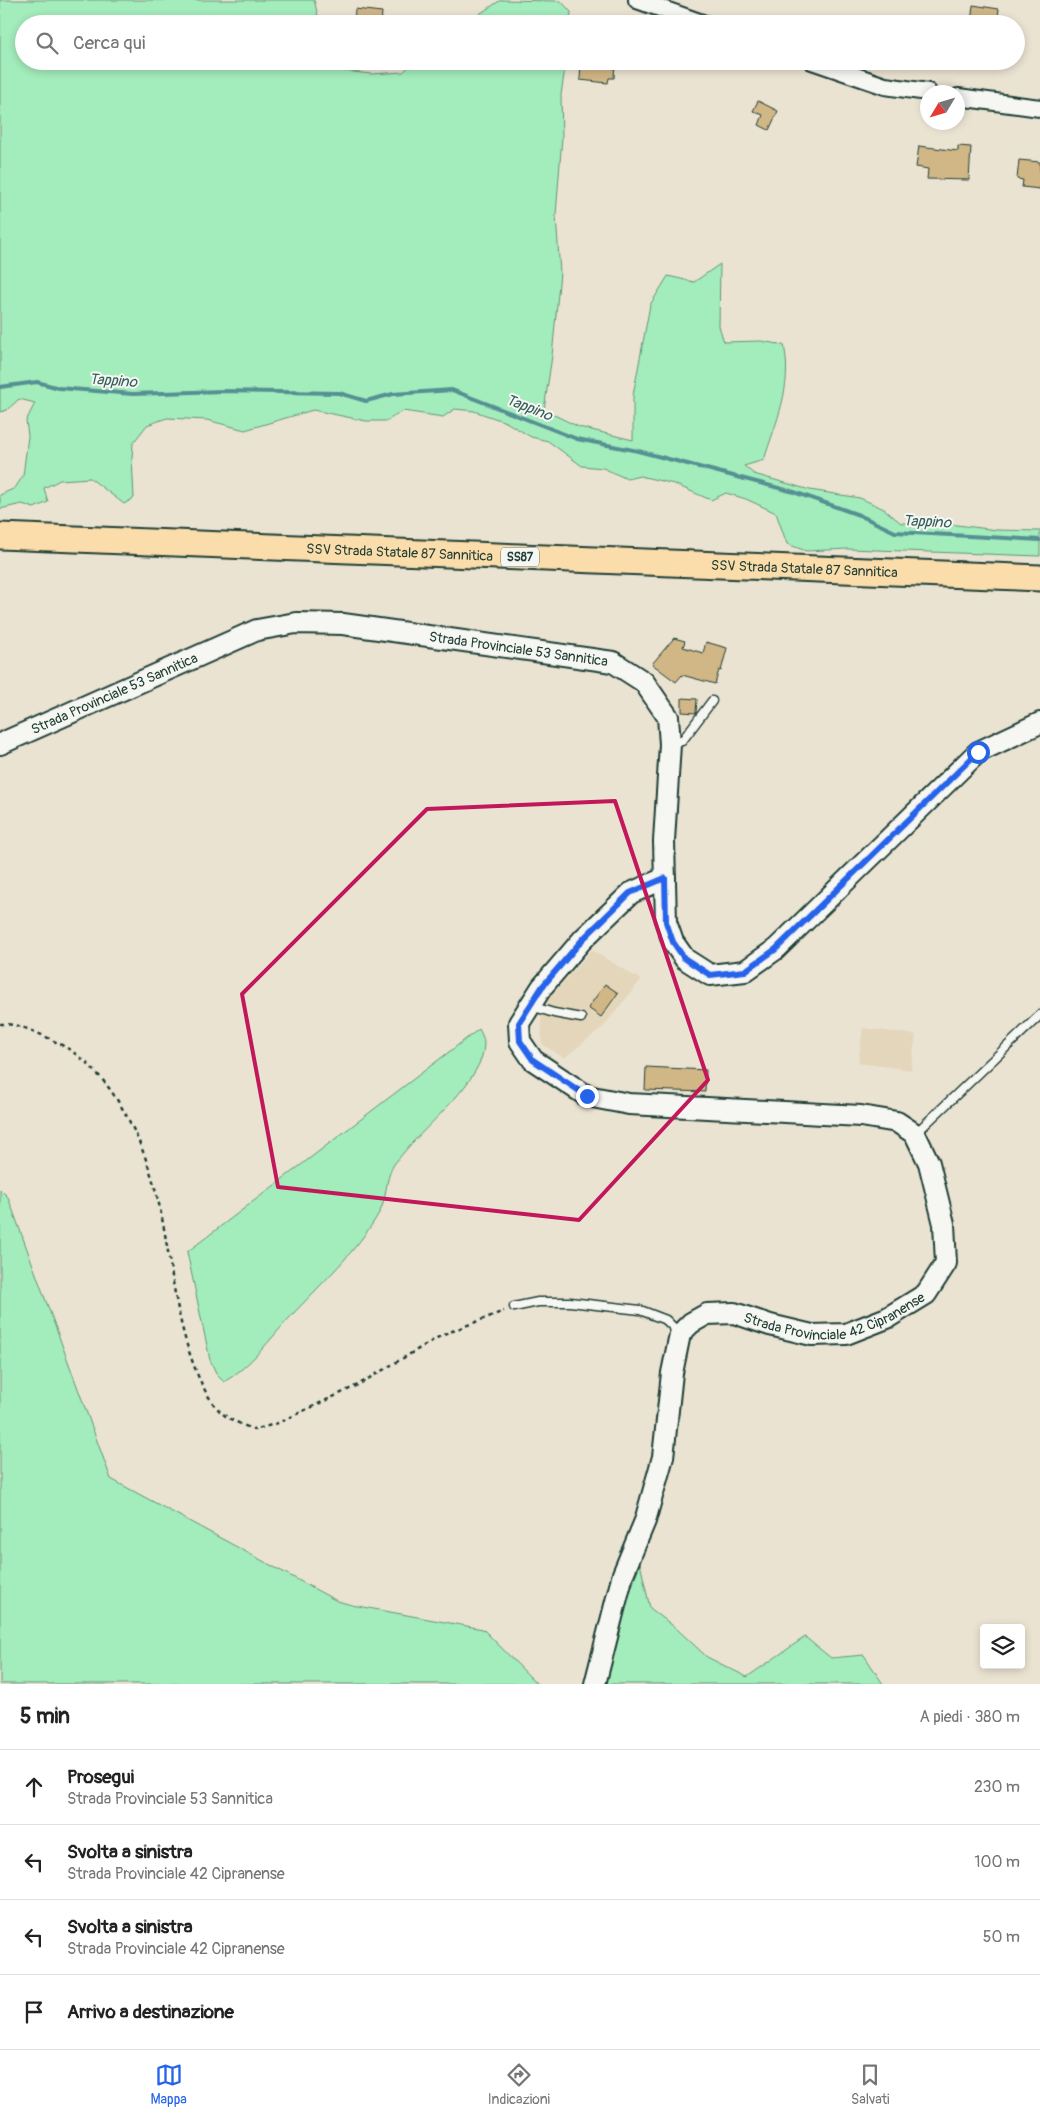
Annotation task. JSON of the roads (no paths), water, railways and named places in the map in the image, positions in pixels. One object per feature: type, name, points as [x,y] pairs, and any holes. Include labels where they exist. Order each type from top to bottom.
[{"type":"main road","name":"SSV Strada Statale 87 Sannitica","points":[[0,536],[1040,578]]},
{"type":"street","points":[[637,0],[680,15]]},
{"type":"street","points":[[838,70],[884,86],[920,91]]},
{"type":"street","points":[[965,98],[1040,108]]},
{"type":"street","name":"Strada Provinciale 53 Sannitica","points":[[0,744],[257,630],[296,623],[343,624],[533,649],[613,662],[644,682],[668,717],[670,744],[664,841],[666,922],[673,942],[684,958],[710,975],[745,971],[776,949],[978,752],[1040,723]]},
{"type":"street","points":[[665,878],[630,893],[583,939],[529,1005],[519,1023],[520,1041],[533,1060],[587,1096],[629,1104],[861,1116],[897,1122],[915,1134]]},
{"type":"street","name":"Strada Provinciale 42 Cipranense","points":[[680,1334],[691,1323],[707,1314],[734,1313],[770,1325],[812,1334],[846,1334],[887,1318],[926,1294],[946,1263],[944,1224],[929,1163],[915,1134]]},
{"type":"street","points":[[595,1684],[623,1574],[645,1521],[662,1457],[672,1373],[680,1334]]},
{"type":"lane","points":[[670,744],[682,741],[712,701]]},
{"type":"lane","points":[[529,1005],[554,1013],[581,1018]]},
{"type":"lane","points":[[915,1134],[1040,1015]]},
{"type":"lane","points":[[514,1307],[538,1302],[570,1302],[640,1310],[666,1320],[680,1334]]},
{"type":"waterway","name":"Tappino","points":[[0,387],[37,382],[59,388],[133,394],[223,391],[339,393],[366,401],[393,394],[452,390],[577,439],[638,451],[794,492],[859,515],[895,532],[1040,540]]}]
